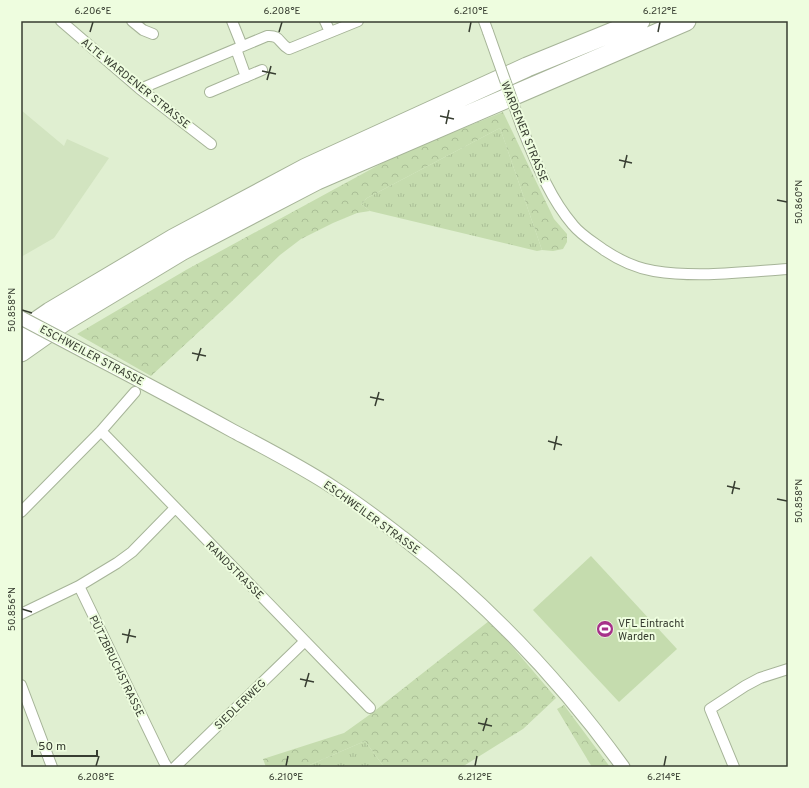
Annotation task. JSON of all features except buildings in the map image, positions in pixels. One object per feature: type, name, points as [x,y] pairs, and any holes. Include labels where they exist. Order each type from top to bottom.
[{"type":"highway","points":[[21,332],[50,312],[173,239],[306,168],[527,68],[640,21]]},
{"type":"highway","points":[[21,352],[65,322],[182,251],[317,180],[686,21]]},
{"type":"street","name":"ALTE WARDENER STRASSE","points":[[61,21],[140,89],[211,144]]},
{"type":"street","points":[[132,21],[143,30],[153,34]]},
{"type":"street","points":[[232,21],[246,77]]},
{"type":"street","points":[[325,21],[330,32]]},
{"type":"street","points":[[140,89],[267,36],[273,35],[280,39],[283,46],[289,49],[358,21]]},
{"type":"street","name":"WARDENER STRASSE","points":[[484,21],[522,128],[547,187],[573,226],[586,237],[612,255],[640,268],[671,273],[703,274],[788,269]]},
{"type":"street","points":[[210,92],[262,70]]},
{"type":"street","name":"ESCHWEILER STRASSE","points":[[21,318],[293,464],[334,488],[368,511],[430,559],[512,634],[561,687],[603,739],[623,767]]},
{"type":"street","points":[[21,512],[101,432],[135,392]]},
{"type":"street","name":"RANDSTRASSE","points":[[101,432],[370,708]]},
{"type":"street","points":[[21,614],[79,586],[117,563],[132,552],[175,508]]},
{"type":"street","name":"PÜTZBRUCHSTRASSE","points":[[79,586],[167,767]]},
{"type":"street","name":"SIEDLERWEG","points":[[175,767],[305,641]]},
{"type":"street","points":[[734,767],[710,709],[760,678],[788,669]]},
{"type":"street","points":[[21,686],[52,767]]},
{"type":"shaded area","points":[[21,110],[64,146],[67,139],[109,158],[54,238],[21,257]]},
{"type":"green space","points":[[503,112],[554,219],[567,234],[567,242],[563,249],[553,251],[542,250],[500,128],[367,198],[361,204],[370,211],[357,213],[301,239],[280,255],[151,376],[77,334],[186,270],[397,155]]},
{"type":"green space","points":[[500,128],[542,250],[537,251],[370,211],[361,204],[367,198]]},
{"type":"green space","name":"VFL Eintracht Warden","points":[[591,556],[677,649],[619,702],[533,610]]},
{"type":"green space","points":[[489,621],[556,698],[523,729],[462,767],[384,767],[365,741],[305,767],[266,767],[263,759],[344,733],[372,713]]},
{"type":"green space","points":[[564,705],[610,767],[592,767],[557,709]]},
{"type":"green space","points":[[365,741],[384,767],[305,767]]},
{"type":"place","name":"VFL Eintracht Warden","points":[[605,629]]}]
